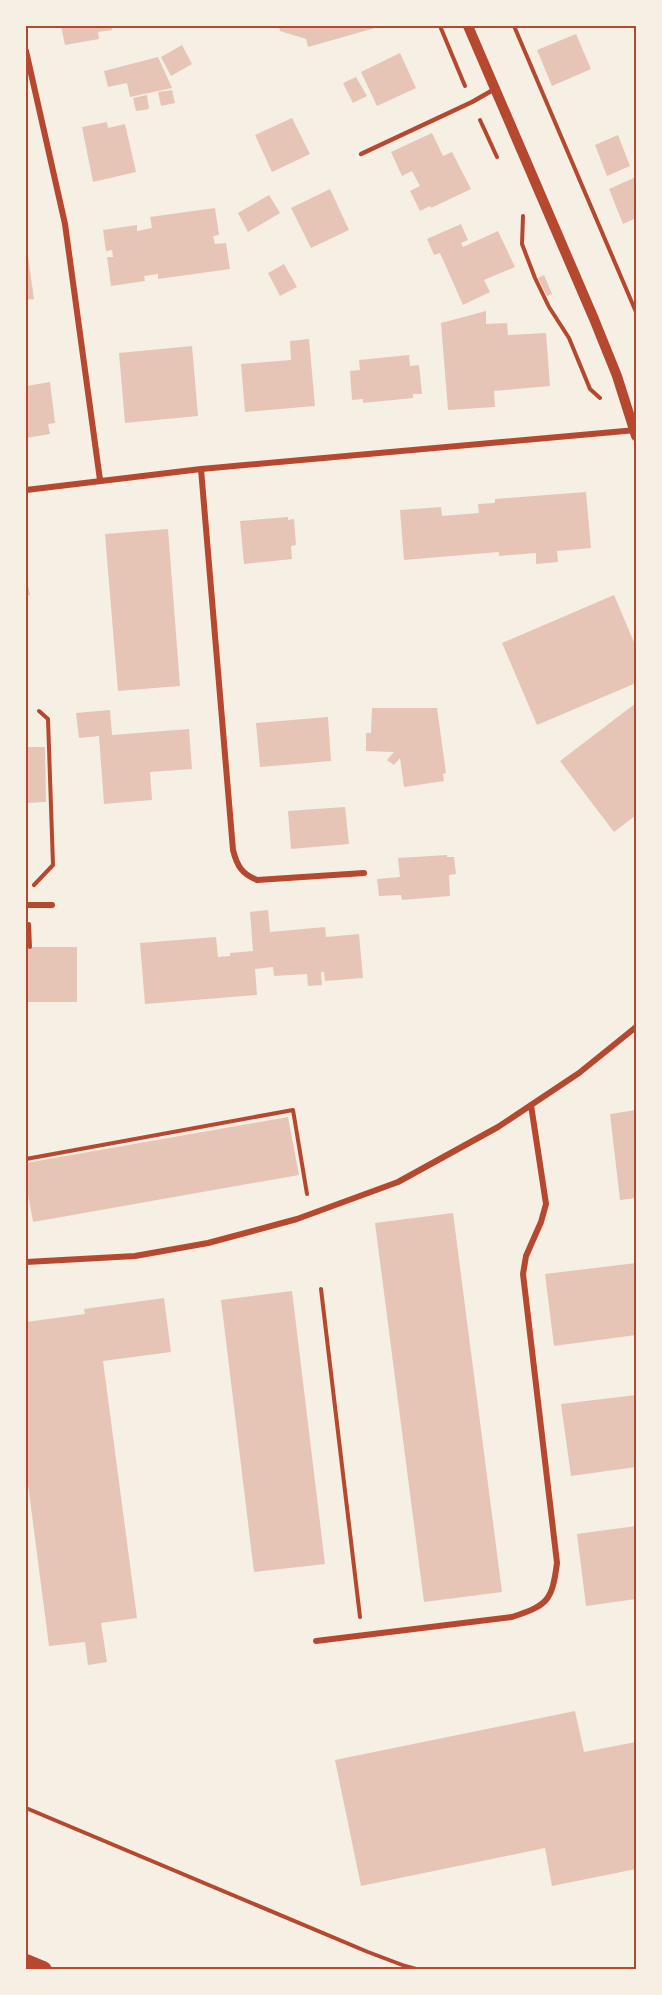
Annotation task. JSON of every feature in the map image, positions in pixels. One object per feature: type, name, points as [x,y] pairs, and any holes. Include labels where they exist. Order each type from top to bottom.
[{"type":"highway","points":[[26,1962],[43,1970]]},
{"type":"street","points":[[26,490],[201,469],[636,432],[594,319],[468,26]]},
{"type":"street","points":[[26,51],[65,224],[100,480]]},
{"type":"street","points":[[201,469],[236,863],[245,875],[257,880],[364,873]]},
{"type":"street","points":[[26,905],[52,905]]},
{"type":"street","points":[[26,1262],[135,1256],[208,1243],[297,1219],[398,1182],[498,1127],[579,1073],[636,1027]]},
{"type":"street","points":[[316,1641],[512,1617],[538,1608],[553,1590],[557,1563],[522,1274],[525,1256],[541,1222],[546,1204],[531,1105]]},
{"type":"lane","points":[[361,154],[495,89]]},
{"type":"path","points":[[440,26],[501,167]]},
{"type":"path","points":[[514,26],[636,312]]},
{"type":"path","points":[[520,208],[524,218],[522,244],[525,252],[549,307],[568,338],[590,389]]},
{"type":"path","points":[[33,886],[53,865],[48,719],[39,711]]},
{"type":"path","points":[[29,921],[30,947]]},
{"type":"path","points":[[26,1159],[154,1138],[293,1110],[308,1198]]},
{"type":"path","points":[[244,1119],[245,1125]]},
{"type":"path","points":[[321,1289],[362,1635]]},
{"type":"path","points":[[26,1808],[368,1952],[420,1970]]},
{"type":"building","points":[[61,26],[112,26],[112,30],[98,32],[99,39],[65,45]]},
{"type":"building","points":[[279,26],[382,26],[308,47],[306,39],[280,31]]},
{"type":"building","points":[[576,34],[591,69],[552,86],[537,50]]},
{"type":"building","points":[[182,45],[192,64],[171,76],[161,57]]},
{"type":"building","points":[[400,53],[416,88],[377,106],[361,72]]},
{"type":"building","points":[[158,57],[172,88],[130,97],[127,83],[108,87],[104,71]]},
{"type":"building","points":[[356,77],[367,96],[353,103],[343,83]]},
{"type":"building","points":[[172,90],[175,103],[161,106],[158,92]]},
{"type":"building","points":[[147,95],[149,109],[136,111],[133,98]]},
{"type":"building","points":[[292,118],[310,154],[272,172],[255,135]]},
{"type":"building","points":[[107,122],[108,128],[125,124],[136,172],[93,182],[82,127]]},
{"type":"building","points":[[432,133],[443,156],[452,152],[471,189],[420,211],[410,191],[420,186],[412,171],[402,176],[391,152]]},
{"type":"building","points":[[618,135],[630,166],[607,176],[595,145]]},
{"type":"building","points":[[636,177],[636,218],[623,224],[609,189]]},
{"type":"building","points":[[330,189],[349,230],[311,248],[291,208]]},
{"type":"building","points":[[269,195],[280,213],[248,232],[238,213]]},
{"type":"building","points":[[215,208],[219,235],[213,236],[215,244],[226,243],[230,269],[158,279],[158,274],[144,276],[145,281],[111,286],[107,257],[113,257],[112,250],[106,251],[103,230],[137,225],[137,231],[152,228],[150,217]]},
{"type":"building","points":[[461,224],[468,240],[461,243],[463,247],[498,231],[515,267],[484,280],[490,292],[463,305],[440,253],[434,255],[427,239]]},
{"type":"building","points":[[26,250],[34,299],[26,300]]},
{"type":"building","points":[[284,264],[297,287],[280,296],[268,273]]},
{"type":"building","points":[[544,275],[552,294],[547,296],[538,278]]},
{"type":"building","points":[[486,311],[486,324],[507,323],[508,335],[546,333],[550,386],[494,391],[495,407],[448,410],[441,323]]},
{"type":"building","points":[[309,339],[315,406],[245,412],[241,364],[291,360],[290,341]]},
{"type":"building","points":[[192,346],[198,416],[125,423],[119,353]]},
{"type":"building","points":[[409,355],[410,366],[419,365],[422,394],[413,394],[413,398],[363,403],[363,399],[352,400],[350,371],[360,370],[359,360]]},
{"type":"building","points":[[50,382],[55,423],[48,424],[50,434],[26,438],[26,386]]},
{"type":"building","points":[[586,492],[591,548],[557,551],[558,562],[536,564],[536,553],[499,556],[499,552],[404,560],[400,510],[441,507],[442,516],[479,513],[478,504],[495,503],[495,499]]},
{"type":"building","points":[[288,517],[288,520],[294,519],[296,545],[291,546],[292,559],[244,564],[240,521]]},
{"type":"building","points":[[168,529],[180,686],[118,691],[105,534]]},
{"type":"building","points":[[26,575],[30,595],[26,596]]},
{"type":"building","points":[[614,595],[636,647],[636,683],[537,725],[502,643]]},
{"type":"building","points":[[636,703],[636,815],[614,832],[560,761]]},
{"type":"building","points":[[372,708],[437,708],[446,773],[443,774],[444,781],[404,787],[400,758],[394,765],[387,760],[394,752],[366,751],[366,733],[371,733]]},
{"type":"building","points":[[110,710],[112,735],[189,729],[192,769],[150,772],[152,800],[104,804],[99,736],[79,738],[76,713]]},
{"type":"building","points":[[328,717],[331,761],[260,767],[256,723]]},
{"type":"building","points":[[26,747],[45,747],[46,802],[26,803]]},
{"type":"building","points":[[345,807],[349,844],[291,849],[288,811]]},
{"type":"building","points":[[447,855],[447,857],[454,857],[456,874],[449,875],[450,896],[402,900],[401,895],[379,896],[377,879],[400,877],[398,858]]},
{"type":"building","points":[[268,910],[270,932],[325,927],[326,937],[359,934],[363,978],[325,981],[324,972],[321,972],[322,985],[308,986],[307,974],[274,976],[273,967],[255,969],[257,995],[145,1004],[140,943],[216,937],[218,957],[230,956],[230,953],[253,951],[250,912]]},
{"type":"building","points":[[26,947],[77,947],[77,1002],[26,1002]]},
{"type":"building","points":[[636,1110],[636,1198],[620,1200],[610,1114]]},
{"type":"building","points":[[288,1117],[299,1175],[33,1222],[26,1182],[26,1163]]},
{"type":"building","points":[[453,1213],[502,1592],[424,1602],[375,1223]]},
{"type":"building","points":[[636,1263],[636,1335],[554,1346],[545,1274]]},
{"type":"building","points":[[292,1291],[325,1564],[254,1572],[221,1300]]},
{"type":"building","points":[[164,1298],[171,1352],[103,1361],[137,1618],[101,1623],[107,1662],[88,1665],[85,1642],[49,1646],[26,1469],[26,1322],[85,1314],[84,1309]]},
{"type":"building","points":[[636,1395],[636,1467],[571,1476],[561,1404]]},
{"type":"building","points":[[636,1526],[636,1599],[586,1606],[577,1534]]},
{"type":"building","points":[[575,1711],[584,1752],[636,1742],[636,1869],[552,1886],[545,1848],[361,1886],[335,1760]]}]
